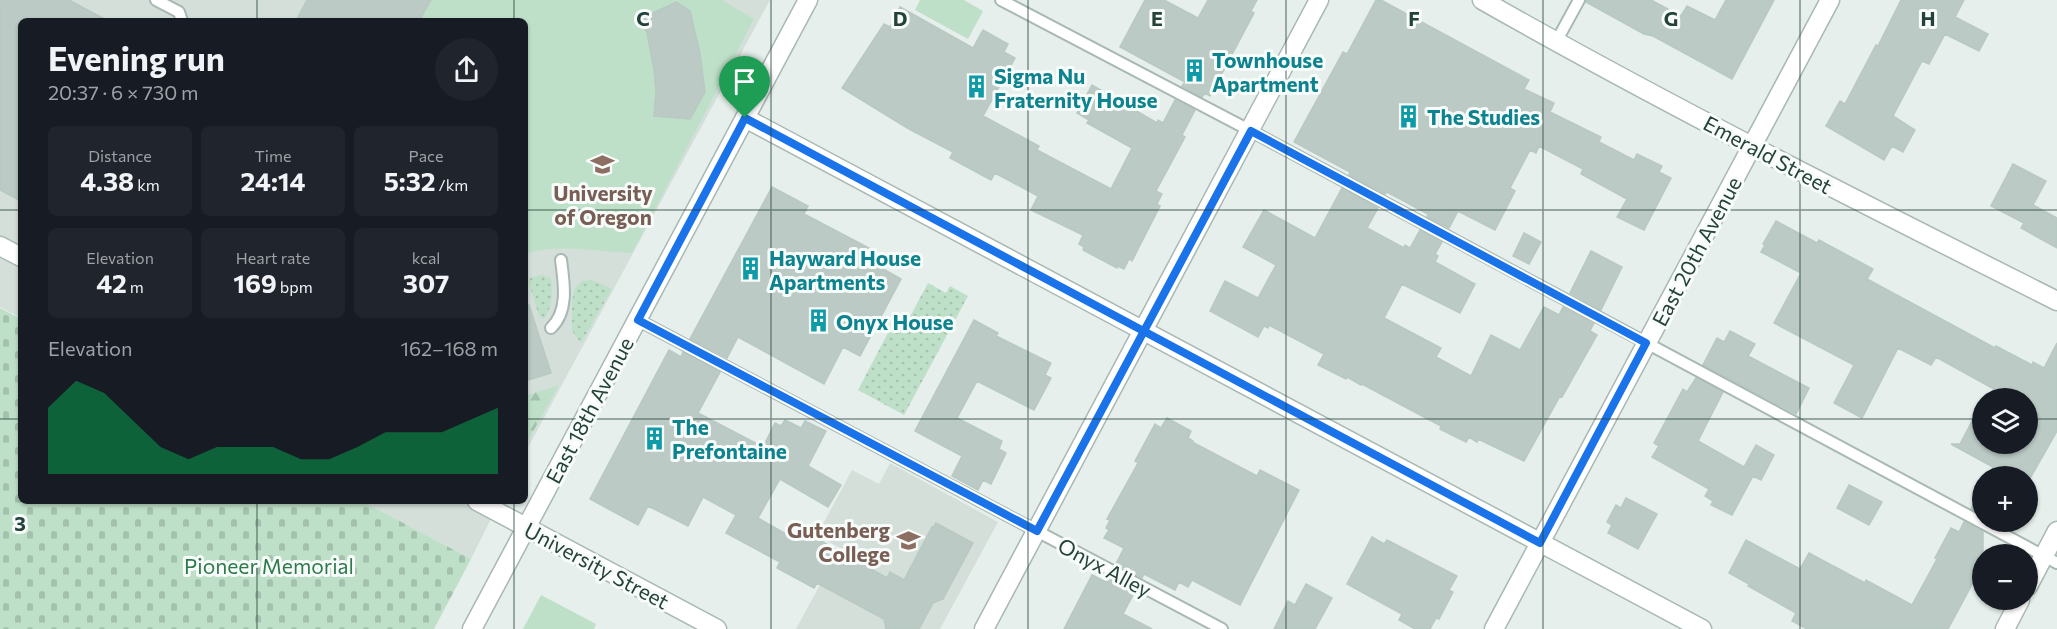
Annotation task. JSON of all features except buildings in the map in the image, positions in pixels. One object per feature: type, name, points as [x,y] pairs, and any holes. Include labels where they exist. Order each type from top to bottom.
[{"type":"street","name":"East 18th Avenue","points":[[472,629],[808,0]]},
{"type":"street","points":[[984,629],[1319,0]]},
{"type":"street","name":"Emerald Street","points":[[1482,0],[1752,147],[2057,301]]},
{"type":"street","name":"East 20th Avenue","points":[[1494,629],[1830,0]]},
{"type":"street","points":[[745,118],[1702,629]]},
{"type":"street","points":[[0,246],[18,255]]},
{"type":"street","name":"University Street","points":[[483,504],[717,629]]},
{"type":"street","points":[[2038,574],[2050,560],[2057,531]]},
{"type":"street","points":[[2005,629],[2015,610]]},
{"type":"lane","points":[[156,0],[179,12],[181,18]]},
{"type":"lane","points":[[1001,0],[1251,131],[2050,560]]},
{"type":"lane","points":[[1556,42],[1579,0]]},
{"type":"lane","points":[[551,328],[559,321],[563,309],[564,285],[561,260]]},
{"type":"lane","name":"Onyx Alley","points":[[638,320],[1222,629]]},
{"type":"shaded area","name":"University of Oregon","points":[[0,0],[770,0],[528,447],[528,18],[18,18],[18,316],[0,307]]},
{"type":"shaded area","name":"Gutenberg College","points":[[890,463],[998,522],[940,629],[796,629],[840,548],[817,535],[852,470],[879,484]]},
{"type":"shaded area","points":[[368,504],[498,504],[471,559]]},
{"type":"green space","name":"University of Oregon","points":[[385,0],[722,0],[754,19],[632,253],[551,249],[528,253],[528,18],[371,18]]},
{"type":"green space","points":[[920,0],[964,0],[983,11],[968,39],[915,10]]},
{"type":"green space","points":[[542,275],[551,278],[552,289],[551,304],[544,319],[539,316],[528,281],[532,277]]},
{"type":"green space","points":[[592,280],[612,289],[581,343],[572,331],[572,301],[575,288],[582,281]]},
{"type":"green space","points":[[928,283],[946,293],[950,286],[968,296],[904,415],[858,390],[890,329],[906,324]]},
{"type":"green space","name":"Pioneer Memorial","points":[[0,308],[18,317],[18,504],[368,504],[471,559],[434,629],[0,629]]},
{"type":"green space","points":[[559,385],[528,441],[528,395]]},
{"type":"green space","points":[[541,595],[596,624],[594,629],[523,629]]},
{"type":"place","name":"Townhouse Apartment","points":[[1194,71]]},
{"type":"place","name":"Sigma Nu Fraternity House","points":[[976,87]]},
{"type":"place","name":"The Studies","points":[[1409,116]]},
{"type":"place","name":"University of Oregon","points":[[603,164]]},
{"type":"place","name":"Hayward House Apartments","points":[[751,269]]},
{"type":"place","name":"Onyx House","points":[[818,321]]},
{"type":"place","name":"The Prefontaine","points":[[654,438]]},
{"type":"place","name":"Gutenberg College","points":[[908,541]]},
{"type":"route","points":[[745,118],[638,320],[1037,531],[1144,331],[1251,131],[1646,343],[1540,543],[1382,458],[1302,416],[1144,331],[745,118]]}]
